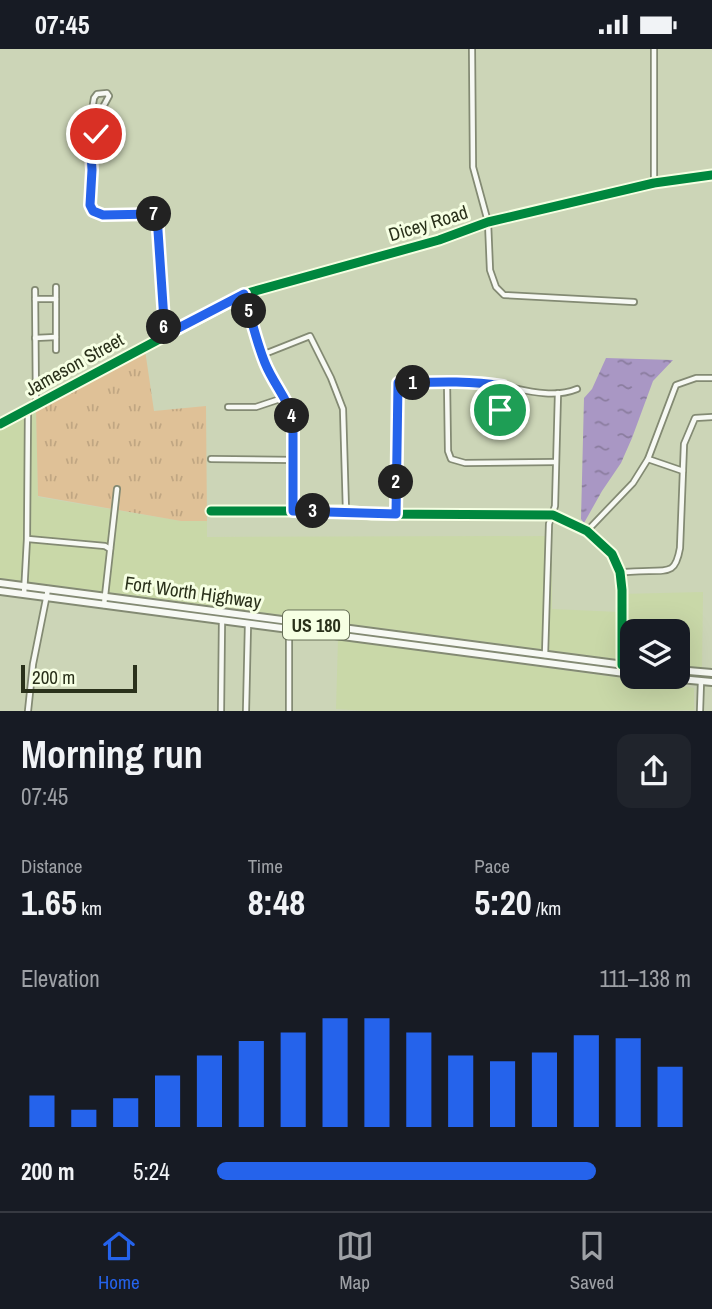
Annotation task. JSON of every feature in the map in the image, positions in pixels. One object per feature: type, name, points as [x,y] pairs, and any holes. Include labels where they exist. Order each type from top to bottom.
[{"type":"main road","name":"Fort Worth Highway","points":[[0,583],[47,597],[104,601],[268,622],[389,638],[466,652],[545,655],[620,665]]},
{"type":"main road","name":"Fort Worth Highway","points":[[0,591],[48,589],[104,601]]},
{"type":"main road","name":"Fort Worth Highway","points":[[196,613],[248,624],[268,622],[289,629],[467,644],[583,668],[620,670]]},
{"type":"main road","points":[[466,652],[467,644]]},
{"type":"main road","points":[[583,668],[587,666],[617,669],[620,667]]},
{"type":"main road","points":[[690,671],[712,673]]},
{"type":"main road","points":[[690,680],[712,683]]},
{"type":"street","points":[[472,49],[473,167],[488,222],[490,270],[496,287],[504,295],[635,302]]},
{"type":"street","points":[[654,49],[654,183]]},
{"type":"street","points":[[96,120],[107,101],[107,93],[101,93],[94,98],[93,104],[96,137],[91,154],[91,208],[103,215],[157,216],[165,335]]},
{"type":"street","name":"Dicey Road","points":[[165,335],[244,294],[439,240],[488,222],[654,183],[712,175]]},
{"type":"street","points":[[56,287],[56,350]]},
{"type":"street","points":[[35,290],[36,405]]},
{"type":"street","points":[[244,294],[271,378],[290,408],[293,418],[293,511]]},
{"type":"street","points":[[35,299],[56,299]]},
{"type":"street","name":"Jameson Street","points":[[0,424],[165,335]]},
{"type":"street","points":[[262,355],[310,336],[343,409],[345,511]]},
{"type":"street","points":[[35,338],[56,337]]},
{"type":"street","points":[[587,531],[633,483],[649,459],[676,385],[696,378],[712,378]]},
{"type":"street","points":[[447,381],[447,450],[451,459],[465,463],[555,462]]},
{"type":"street","points":[[396,514],[398,383],[486,383],[535,393],[558,393],[576,389]]},
{"type":"street","points":[[500,410],[503,386]]},
{"type":"street","points":[[545,655],[549,524],[555,506],[558,393]]},
{"type":"street","points":[[228,407],[256,407],[284,398]]},
{"type":"street","points":[[24,590],[28,409]]},
{"type":"street","points":[[620,572],[667,571],[678,559],[684,444],[695,418],[712,417]]},
{"type":"street","points":[[211,459],[294,460]]},
{"type":"street","points":[[649,459],[683,471]]},
{"type":"street","points":[[104,601],[117,489]]},
{"type":"street","points":[[211,511],[552,515],[587,531],[612,554],[620,572],[622,619]]},
{"type":"street","points":[[27,539],[104,546],[110,549]]},
{"type":"street","points":[[28,711],[33,664],[48,589]]},
{"type":"street","points":[[221,711],[222,620]]},
{"type":"street","points":[[246,711],[248,624]]},
{"type":"street","points":[[289,629],[289,711]]},
{"type":"street","points":[[700,711],[701,681]]},
{"type":"shaded area","points":[[36,411],[38,497],[181,521],[207,521],[207,537],[552,536],[552,609],[619,612],[619,594],[703,592],[702,668],[690,667],[690,619],[620,619],[620,659],[0,578],[0,427]]},
{"type":"shaded area","points":[[338,639],[620,678],[620,689],[694,688],[694,710],[336,709]]},
{"type":"green space","points":[[145,350],[154,411],[206,406],[207,521],[181,521],[38,496],[36,411]]},
{"type":"water","points":[[606,358],[673,360],[653,381],[621,463],[584,523],[581,519],[584,398],[592,389]]},
{"type":"cycle path","points":[[0,424],[244,294],[439,240],[488,222],[654,183],[712,175]]},
{"type":"cycle path","points":[[211,511],[553,515],[587,531],[612,554],[620,572],[622,619]]},
{"type":"route","points":[[96,134],[91,154],[90,205],[93,211],[103,215],[157,216],[165,335],[244,294],[264,362],[293,418],[293,511],[396,514],[398,383],[447,381],[503,386],[500,410]]}]
